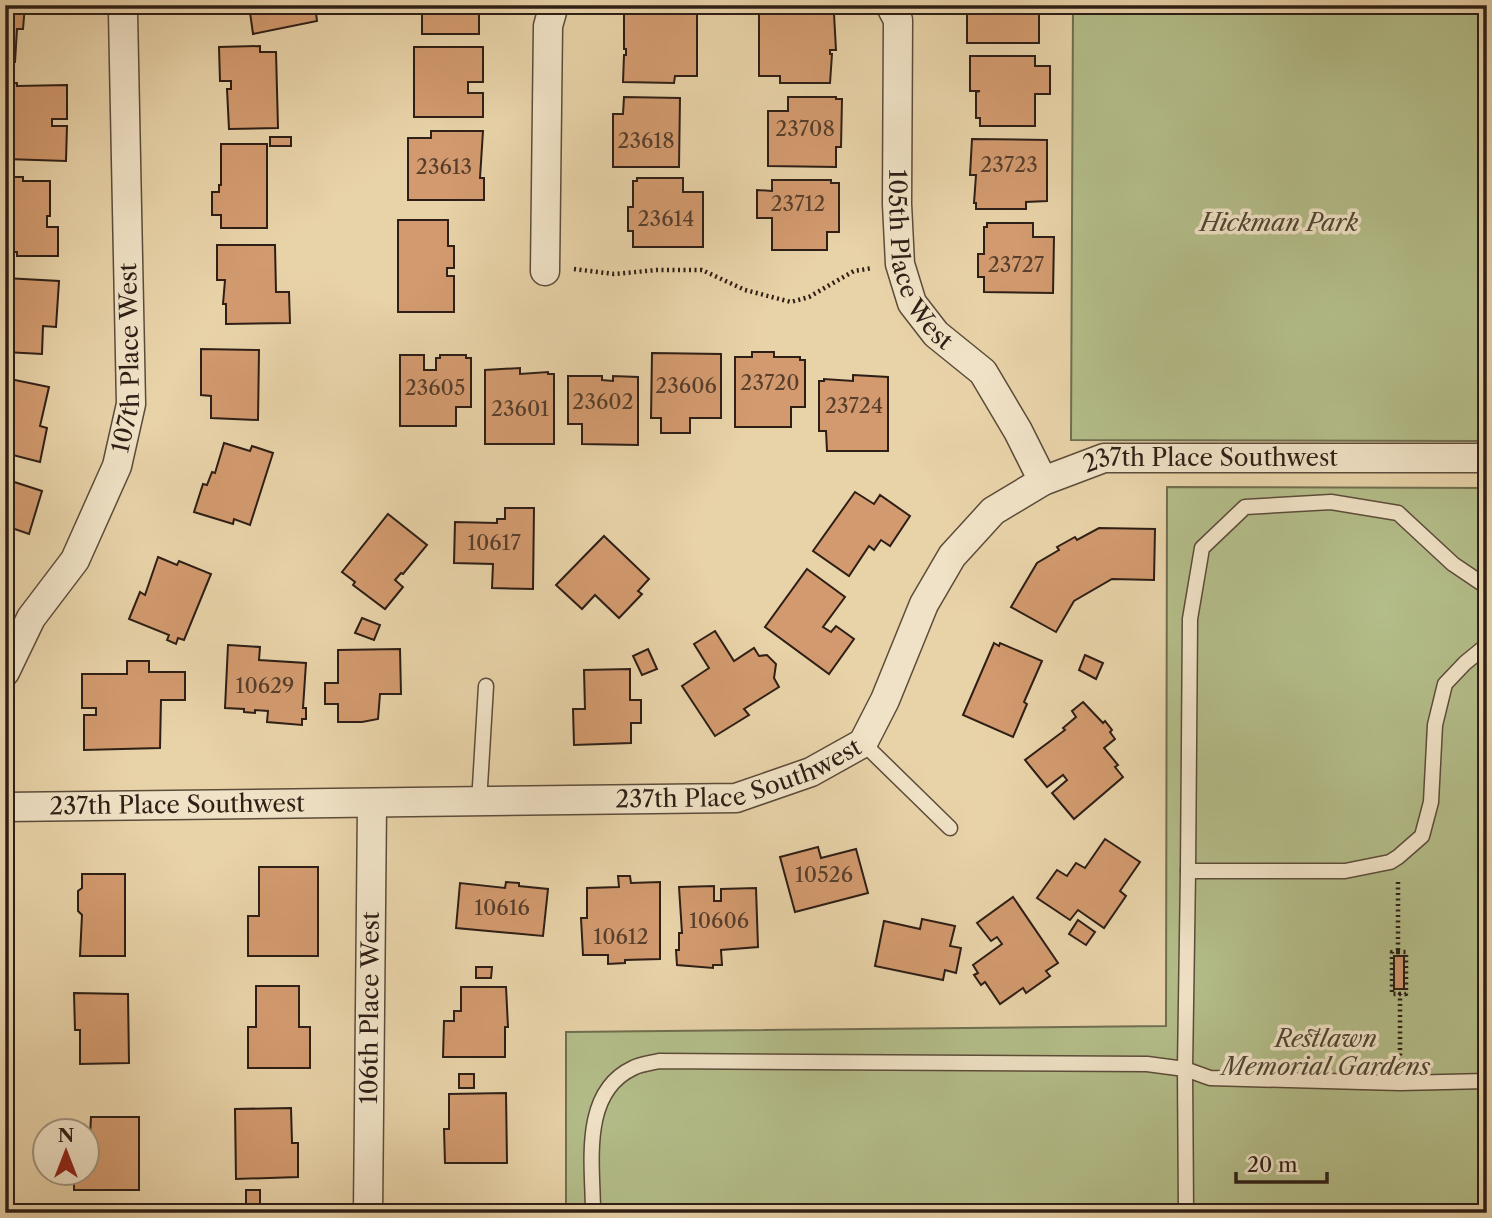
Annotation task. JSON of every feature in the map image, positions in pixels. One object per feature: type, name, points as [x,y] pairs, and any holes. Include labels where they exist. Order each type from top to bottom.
[{"type":"street","points":[[545,268],[548,26],[554,5]]},
{"type":"street","name":"105th Place West","points":[[890,5],[898,20],[897,204],[900,264],[912,303],[936,334],[983,372],[1018,431],[1043,481]]},
{"type":"street","name":"107th Place West","points":[[5,672],[31,618],[75,560],[117,466],[131,404],[123,13]]},
{"type":"street","name":"237th Place Southwest","points":[[5,807],[736,799],[811,772],[863,743],[885,700],[924,604],[952,556],[993,511],[1043,481],[1104,458],[1487,458]]},
{"type":"street","name":"106th Place West","points":[[369,1213],[372,804]]},
{"type":"lane","points":[[1186,1213],[1189,619],[1202,548],[1245,507],[1331,502],[1398,513],[1453,564],[1487,587]]},
{"type":"lane","points":[[1188,871],[1345,871],[1390,862],[1398,857],[1422,836],[1431,802],[1435,725],[1445,684],[1487,645]]},
{"type":"lane","points":[[480,803],[486,686]]},
{"type":"lane","points":[[863,743],[950,828]]},
{"type":"lane","points":[[593,1213],[593,1124],[601,1100],[613,1082],[633,1067],[659,1061],[1147,1064],[1185,1069],[1210,1077],[1400,1083],[1487,1081]]},
{"type":"path","points":[[545,268],[614,274],[702,270],[745,290],[791,302],[809,297],[854,271],[900,264]]},
{"type":"path","points":[[1398,857],[1398,952]]},
{"type":"path","points":[[1392,952],[1398,952],[1406,952],[1406,994],[1392,994],[1392,952]]},
{"type":"path","points":[[1399,994],[1400,1083]]},
{"type":"green space","name":"Hickman Park","points":[[1073,5],[1487,5],[1487,441],[1071,440]]},
{"type":"green space","name":"Restlawn Memorial Gardens","points":[[1167,487],[1487,488],[1487,1213],[566,1213],[566,1032],[1166,1026]]},
{"type":"building","points":[[5,5],[25,5],[23,29],[17,29],[15,62],[5,61]]},
{"type":"building","points":[[249,5],[315,5],[317,21],[253,34]]},
{"type":"building","points":[[422,5],[479,5],[479,34],[422,34]]},
{"type":"building","points":[[967,5],[1057,5],[1057,13],[1039,13],[1039,43],[967,43]]},
{"type":"building","points":[[624,13],[697,14],[697,76],[675,76],[674,83],[623,82],[626,55]]},
{"type":"building","points":[[759,14],[834,14],[836,50],[830,50],[830,83],[780,83],[780,76],[759,76]]},
{"type":"building","points":[[260,46],[260,52],[276,52],[278,128],[229,129],[227,89],[231,89],[231,81],[220,81],[219,47]]},
{"type":"building","points":[[414,47],[483,47],[483,82],[468,82],[468,93],[483,93],[483,117],[414,117]]},
{"type":"building","points":[[970,56],[1035,56],[1035,66],[1050,66],[1050,94],[1035,94],[1035,126],[980,126],[980,118],[976,118],[976,92],[980,91],[970,91]]},
{"type":"building","points":[[5,83],[17,83],[17,86],[67,85],[67,119],[52,119],[52,126],[67,126],[66,161],[6,159]]},
{"type":"building","points":[[624,97],[680,98],[679,167],[613,167],[613,114],[623,114]]},
{"type":"building","points":[[788,97],[842,99],[841,147],[836,147],[836,167],[768,166],[768,111],[788,111]]},
{"type":"building","points":[[431,131],[483,131],[480,178],[484,178],[484,200],[408,200],[408,138],[431,138]]},
{"type":"building","points":[[270,137],[291,137],[291,146],[270,146]]},
{"type":"building","points":[[972,139],[1047,140],[1047,201],[1026,202],[1026,209],[976,209],[976,175],[970,175]]},
{"type":"building","points":[[221,144],[267,144],[267,228],[221,228],[221,215],[212,215],[212,192],[219,192],[221,185]]},
{"type":"building","points":[[5,177],[23,177],[23,181],[50,181],[50,216],[47,216],[47,227],[58,227],[58,256],[17,256],[17,252],[5,252]]},
{"type":"building","points":[[637,178],[683,178],[683,192],[703,192],[703,247],[633,247],[633,231],[628,231],[628,207],[633,207],[633,181],[637,181]]},
{"type":"building","points":[[772,180],[831,180],[831,183],[839,183],[839,232],[827,232],[827,250],[772,250],[772,218],[757,218],[757,190],[772,191]]},
{"type":"building","points":[[398,220],[448,220],[448,246],[454,246],[454,268],[447,268],[447,276],[454,276],[454,312],[398,312]]},
{"type":"building","points":[[987,223],[1033,223],[1033,237],[1054,237],[1053,293],[984,292],[984,277],[978,277],[978,254],[984,254],[984,227],[987,227]]},
{"type":"building","points":[[217,245],[275,245],[276,292],[289,292],[290,323],[226,324],[226,304],[223,304],[225,280],[217,280]]},
{"type":"building","points":[[5,278],[59,281],[56,327],[43,326],[42,354],[5,352]]},
{"type":"building","points":[[201,349],[259,350],[258,420],[211,418],[211,396],[201,395]]},
{"type":"building","points":[[752,352],[774,352],[774,357],[800,357],[800,360],[805,360],[805,407],[791,407],[791,427],[735,427],[735,357],[752,357]]},
{"type":"building","points":[[652,353],[721,354],[721,418],[690,418],[690,433],[661,433],[661,418],[651,418]]},
{"type":"building","points":[[400,355],[424,355],[424,370],[436,370],[436,358],[440,358],[440,355],[466,355],[466,358],[471,358],[471,407],[456,407],[456,426],[400,426]]},
{"type":"building","points":[[520,368],[520,374],[554,374],[554,444],[485,444],[485,370]]},
{"type":"building","points":[[853,375],[888,377],[888,451],[827,451],[826,431],[819,431],[819,381],[853,381]]},
{"type":"building","points":[[568,376],[602,376],[602,380],[613,381],[613,376],[638,377],[638,445],[582,444],[582,424],[568,424]]},
{"type":"building","points":[[5,378],[49,387],[40,426],[47,428],[40,462],[5,453]]},
{"type":"building","points":[[224,443],[250,451],[252,446],[273,453],[250,525],[234,519],[233,524],[194,512],[203,484],[207,485],[212,472],[215,473]]},
{"type":"building","points":[[5,479],[42,491],[29,534],[9,527],[5,539]]},
{"type":"building","points":[[855,492],[874,504],[880,495],[910,516],[890,546],[881,540],[874,550],[869,546],[849,576],[813,551]]},
{"type":"building","points":[[505,508],[534,508],[533,589],[492,588],[493,564],[454,563],[455,522],[497,523],[497,519],[505,519]]},
{"type":"building","points":[[388,514],[427,545],[395,580],[403,587],[385,609],[353,585],[355,582],[342,572]]},
{"type":"building","points":[[1099,528],[1155,529],[1154,580],[1112,579],[1074,601],[1056,632],[1011,607],[1037,563],[1059,550],[1057,547]]},
{"type":"building","points":[[604,536],[649,579],[638,591],[642,594],[619,618],[595,595],[582,609],[556,585]]},
{"type":"building","points":[[158,557],[177,565],[179,561],[211,574],[184,640],[178,638],[176,644],[167,640],[169,635],[129,619],[140,592],[145,595]]},
{"type":"building","points":[[807,569],[845,597],[823,627],[831,632],[836,626],[854,639],[829,674],[765,627]]},
{"type":"building","points":[[362,618],[380,625],[374,640],[355,633]]},
{"type":"building","points":[[715,631],[734,661],[754,648],[759,656],[767,655],[776,664],[774,678],[779,687],[744,709],[749,715],[715,736],[682,686],[709,668],[694,644]]},
{"type":"building","points":[[994,643],[999,646],[1000,643],[1042,661],[1024,702],[1027,704],[1013,737],[963,715]]},
{"type":"building","points":[[228,645],[260,647],[259,660],[306,663],[303,708],[306,708],[306,719],[302,719],[302,725],[267,722],[268,711],[255,710],[255,713],[244,712],[244,709],[225,708]]},
{"type":"building","points":[[400,649],[401,694],[380,694],[378,719],[338,722],[338,704],[325,704],[325,683],[338,683],[338,650]]},
{"type":"building","points":[[648,649],[657,669],[642,675],[633,656]]},
{"type":"building","points":[[1085,655],[1103,663],[1096,679],[1079,670]]},
{"type":"building","points":[[127,661],[149,661],[149,672],[185,672],[185,700],[161,700],[160,748],[84,750],[84,715],[96,715],[96,708],[82,708],[82,674],[127,674]]},
{"type":"building","points":[[630,669],[630,700],[641,700],[641,723],[631,723],[631,743],[574,745],[573,709],[585,709],[584,670]]},
{"type":"building","points":[[1083,702],[1112,730],[1110,732],[1115,739],[1104,748],[1118,765],[1115,767],[1123,777],[1074,819],[1052,793],[1067,780],[1063,775],[1047,787],[1025,760],[1065,730],[1063,728],[1076,717],[1072,711]]},
{"type":"building","points":[[1105,839],[1140,862],[1120,891],[1126,896],[1104,928],[1078,910],[1070,920],[1037,898],[1057,870],[1067,876],[1076,863],[1085,868]]},
{"type":"building","points":[[818,847],[821,858],[856,849],[868,893],[795,912],[780,857]]},
{"type":"building","points":[[259,867],[318,867],[318,956],[248,956],[248,916],[259,916]]},
{"type":"building","points":[[82,874],[125,874],[125,956],[80,956],[82,915],[78,911],[78,891],[82,888]]},
{"type":"building","points":[[618,876],[630,876],[631,883],[660,882],[660,959],[625,960],[625,963],[608,964],[608,955],[583,955],[581,918],[587,918],[587,888],[619,887]]},
{"type":"building","points":[[506,882],[548,889],[543,936],[456,928],[460,883],[505,888]]},
{"type":"building","points":[[714,886],[714,901],[721,901],[721,889],[756,888],[758,947],[721,950],[722,965],[713,965],[713,968],[677,965],[676,950],[679,950],[679,933],[682,933],[679,887]]},
{"type":"building","points":[[1013,897],[1058,963],[1046,971],[1050,976],[1026,993],[1023,988],[1000,1004],[985,982],[981,985],[974,975],[978,973],[973,965],[1002,944],[997,937],[991,941],[977,923]]},
{"type":"building","points":[[922,919],[955,926],[950,946],[961,948],[956,973],[945,970],[943,980],[875,966],[884,921],[920,929]]},
{"type":"building","points":[[1078,920],[1095,932],[1086,945],[1069,934]]},
{"type":"building","points":[[1394,956],[1404,956],[1404,989],[1394,989]]},
{"type":"building","points":[[476,967],[492,967],[491,978],[476,978]]},
{"type":"building","points":[[256,986],[299,986],[299,1027],[310,1027],[310,1068],[248,1068],[248,1027],[256,1027]]},
{"type":"building","points":[[461,987],[506,987],[508,1027],[505,1027],[505,1057],[443,1057],[444,1021],[454,1021],[454,1011],[461,1011]]},
{"type":"building","points":[[74,993],[128,994],[129,1063],[80,1064],[80,1030],[75,1030]]},
{"type":"building","points":[[459,1074],[474,1074],[474,1088],[459,1088]]},
{"type":"building","points":[[506,1093],[507,1163],[445,1163],[444,1129],[449,1129],[449,1094]]},
{"type":"building","points":[[291,1108],[292,1143],[298,1143],[298,1177],[236,1179],[235,1109]]},
{"type":"building","points":[[102,1117],[139,1117],[139,1190],[74,1190],[74,1186],[102,1186]]},
{"type":"building","points":[[246,1190],[260,1190],[260,1209],[246,1209]]},
{"type":"building","points":[[448,1208],[496,1208],[496,1212],[536,1213],[448,1213]]}]
